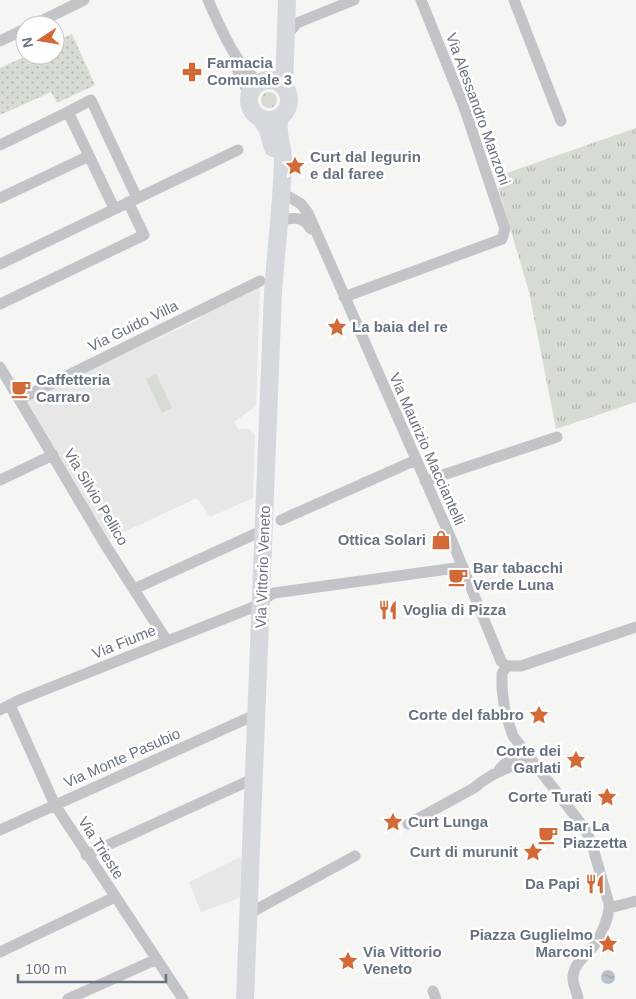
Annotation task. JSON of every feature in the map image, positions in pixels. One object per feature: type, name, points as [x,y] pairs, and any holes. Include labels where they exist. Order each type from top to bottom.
[{"type":"main road","points":[[266,86],[277,66],[280,0]]},
{"type":"main road","name":"Via Vittorio Veneto","points":[[244,999],[255,778],[264,530],[267,283],[272,229],[274,153],[268,130],[261,119],[252,111],[266,86],[287,35],[287,0]]},
{"type":"main road","name":"Via Vittorio Veneto","points":[[266,86],[289,100],[288,106],[280,117],[278,128],[282,151],[282,192],[280,220],[267,283]]},
{"type":"main road","points":[[261,119],[267,121],[280,117]]},
{"type":"street","points":[[53,15],[84,0]]},
{"type":"street","points":[[208,0],[226,39],[246,72],[266,86]]},
{"type":"street","points":[[287,35],[297,23],[354,0]]},
{"type":"street","name":"Via Alessandro Manzoni","points":[[344,297],[502,239],[504,229],[464,107],[421,0]]},
{"type":"street","points":[[514,0],[561,121]]},
{"type":"street","points":[[0,41],[15,34]]},
{"type":"street","points":[[0,145],[91,100],[133,200],[144,234],[0,304]]},
{"type":"street","points":[[68,112],[114,208]]},
{"type":"street","points":[[0,264],[238,150]]},
{"type":"street","points":[[0,198],[89,156]]},
{"type":"street","name":"Via Maurizio Macciantelli","points":[[282,192],[301,204],[308,213],[463,567],[498,657],[506,666]]},
{"type":"street","name":"Via Maurizio Macciantelli","points":[[280,220],[302,219],[320,243]]},
{"type":"street","name":"Via Guido Villa","points":[[20,399],[267,283]]},
{"type":"street","name":"Via Silvio Pellico","points":[[0,367],[167,641]]},
{"type":"street","points":[[425,481],[557,437]]},
{"type":"street","points":[[0,480],[54,455]]},
{"type":"street","points":[[281,520],[416,460]]},
{"type":"street","points":[[134,589],[264,530]]},
{"type":"street","name":"Via Fiume","points":[[5,708],[261,604],[264,598],[278,592],[463,567]]},
{"type":"street","points":[[578,999],[573,980],[575,970],[582,957],[594,945],[613,907],[586,830],[513,736],[505,712],[502,677],[506,666],[521,666],[636,627]]},
{"type":"street","name":"Via Trieste","points":[[5,708],[55,805],[86,855],[183,999]]},
{"type":"street","name":"Via Monte Pasubio","points":[[0,830],[257,714]]},
{"type":"street","points":[[408,824],[474,788],[499,770],[515,766],[527,753]]},
{"type":"street","points":[[86,855],[255,778]]},
{"type":"street","points":[[248,914],[354,856]]},
{"type":"street","points":[[0,952],[115,897]]},
{"type":"street","points":[[613,907],[636,901]]},
{"type":"street","points":[[68,999],[157,959]]},
{"type":"shaded area","points":[[260,286],[256,406],[234,422],[238,429],[249,429],[255,434],[253,498],[210,517],[197,498],[109,539],[26,401],[201,318],[200,315]]},
{"type":"shaded area","points":[[241,857],[240,898],[201,912],[189,882]]},
{"type":"green space","points":[[72,34],[95,85],[57,103],[51,92],[0,115],[0,68],[15,61],[15,65],[65,65],[65,37]]},
{"type":"green space","points":[[266,92],[272,92],[277,97],[275,106],[266,108],[261,103],[261,97]]},
{"type":"green space","points":[[636,128],[636,402],[556,429],[529,292],[495,177]]},
{"type":"green space","points":[[156,374],[172,408],[162,413],[146,379]]},
{"type":"water","points":[[605,970],[611,970],[615,977],[611,984],[605,984],[601,980],[601,974]]},
{"type":"place","name":"Farmacia Comunale 3","points":[[192,72]]},
{"type":"place","name":"Curt dal legurin e dal faree","points":[[295,166]]},
{"type":"place","name":"La baia del re","points":[[337,327]]},
{"type":"place","name":"Caffetteria Carraro","points":[[21,389]]},
{"type":"place","name":"Ottica Solari","points":[[441,540]]},
{"type":"place","name":"Bar tabacchi Verde Luna","points":[[458,577]]},
{"type":"place","name":"Voglia di Pizza","points":[[388,610]]},
{"type":"place","name":"Corte del fabbro","points":[[539,715]]},
{"type":"place","name":"Corte dei Garlati","points":[[576,760]]},
{"type":"place","name":"Corte Turati","points":[[607,797]]},
{"type":"place","name":"Curt Lunga","points":[[393,822]]},
{"type":"place","name":"Bar La Piazzetta","points":[[548,835]]},
{"type":"place","name":"Curt di murunit","points":[[533,852]]},
{"type":"place","name":"Da Papi","points":[[595,884]]},
{"type":"place","name":"Piazza Guglielmo Marconi","points":[[608,944]]},
{"type":"place","name":"Via Vittorio Veneto","points":[[348,961]]}]
